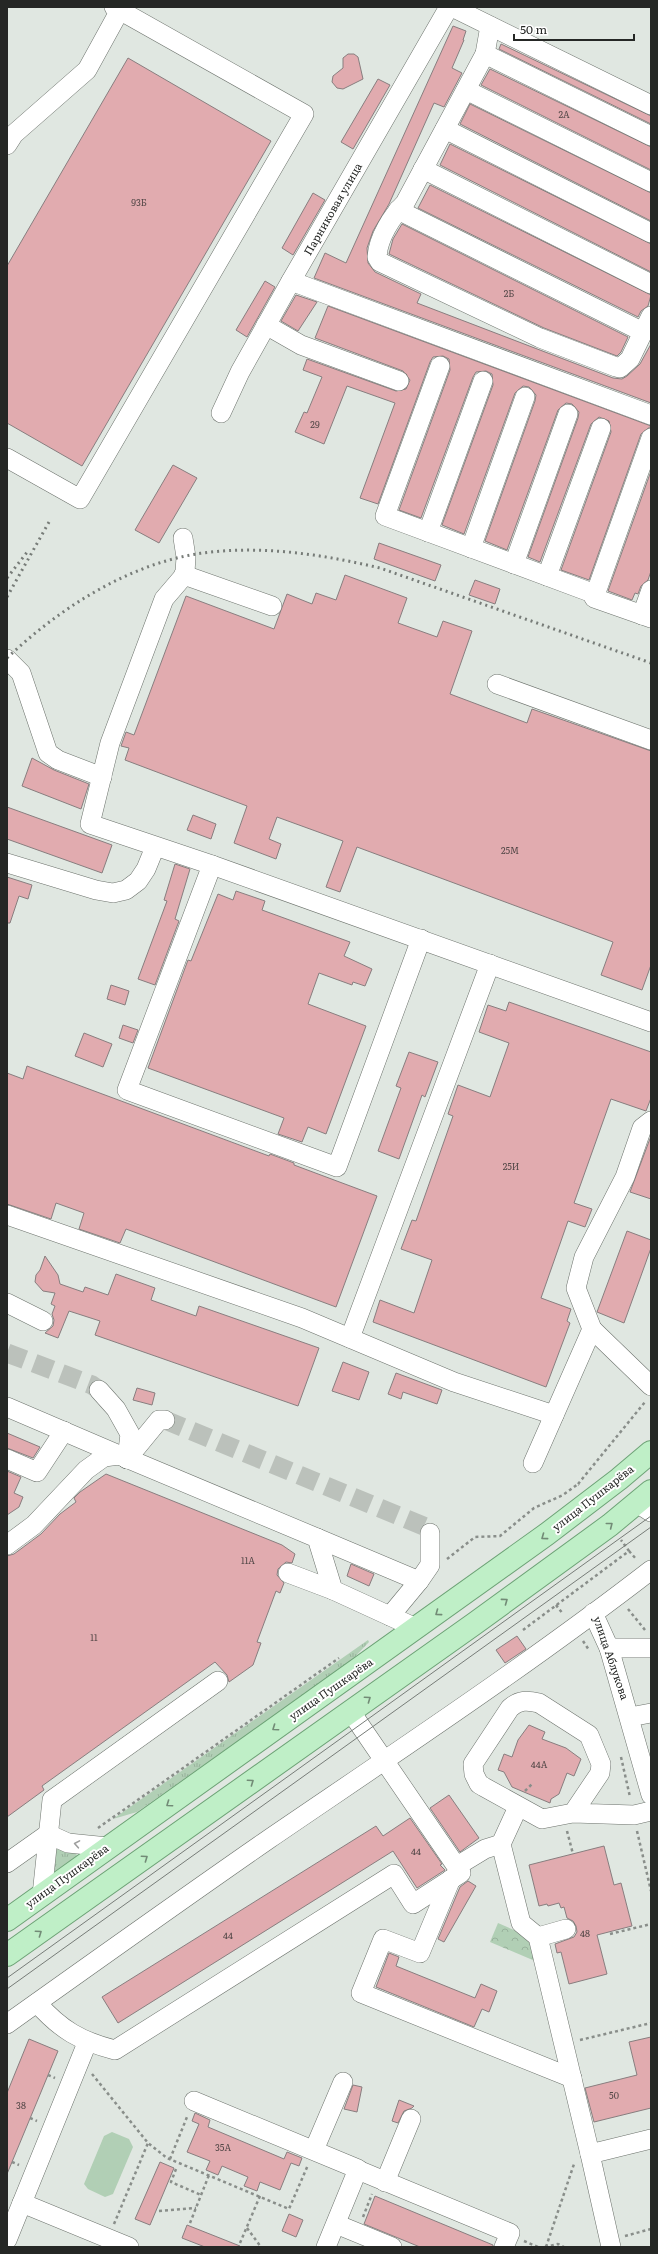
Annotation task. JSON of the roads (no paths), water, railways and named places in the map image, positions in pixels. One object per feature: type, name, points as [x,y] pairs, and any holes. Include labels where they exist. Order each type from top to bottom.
[{"type":"main road","name":"улица Пушкарёва","points":[[7,1920],[547,1534],[620,1479],[651,1452]]},
{"type":"main road","points":[[7,1955],[351,1712],[610,1525],[646,1502],[620,1479]]},
{"type":"street","name":"Парниковая улица","points":[[221,413],[240,372],[266,325],[449,7]]},
{"type":"street","points":[[452,7],[651,105]]},
{"type":"street","points":[[7,145],[14,134],[87,70],[117,9],[304,114],[80,499],[7,458]]},
{"type":"street","points":[[398,210],[647,324],[630,359],[620,368],[540,338],[380,262],[377,257],[380,244],[398,210],[405,203],[486,54],[490,26]]},
{"type":"street","points":[[486,54],[651,136]]},
{"type":"street","points":[[466,90],[651,182]]},
{"type":"street","points":[[445,130],[651,233]]},
{"type":"street","points":[[423,169],[651,284]]},
{"type":"street","points":[[291,281],[651,415]]},
{"type":"street","points":[[266,325],[301,345],[399,381]]},
{"type":"street","points":[[440,366],[385,516],[595,594]]},
{"type":"street","points":[[428,532],[483,381]]},
{"type":"street","points":[[471,548],[525,397]]},
{"type":"street","points":[[514,564],[568,414]]},
{"type":"street","points":[[547,576],[601,428]]},
{"type":"street","points":[[651,438],[594,598],[647,617],[651,590]]},
{"type":"street","points":[[183,538],[186,556],[184,575],[164,599],[110,743],[90,824],[212,865],[490,964],[649,1016]]},
{"type":"street","points":[[184,575],[272,606]]},
{"type":"street","points":[[7,659],[20,673],[48,753],[58,760],[102,777]]},
{"type":"street","points":[[496,684],[651,740]]},
{"type":"street","points":[[7,863],[96,890],[113,893],[126,890],[138,882],[146,870],[155,847]]},
{"type":"street","points":[[212,865],[127,1090],[337,1168],[421,939]]},
{"type":"street","points":[[350,1338],[490,964]]},
{"type":"street","points":[[650,1392],[592,1329],[576,1288],[584,1257],[625,1177],[642,1128],[651,1121]]},
{"type":"street","points":[[7,1215],[302,1318],[454,1382],[554,1415]]},
{"type":"street","points":[[7,1303],[43,1321]]},
{"type":"street","points":[[533,1463],[592,1329]]},
{"type":"street","points":[[99,1390],[116,1409],[130,1434],[123,1457]]},
{"type":"street","points":[[7,1407],[419,1582]]},
{"type":"street","points":[[7,1545],[34,1525],[86,1470],[104,1457],[123,1457],[159,1420],[165,1420]]},
{"type":"street","points":[[7,1459],[37,1472],[64,1431]]},
{"type":"street","points":[[390,1616],[419,1582],[430,1565],[430,1533]]},
{"type":"street","points":[[318,1538],[333,1590]]},
{"type":"street","name":"улица Аблукова","points":[[651,1570],[593,1613],[600,1650],[630,1716],[651,1795]]},
{"type":"street","points":[[288,1573],[333,1590],[416,1628]]},
{"type":"street","points":[[7,2024],[574,1628],[593,1613]]},
{"type":"street","points":[[600,1650],[649,1640]]},
{"type":"street","points":[[42,1894],[52,1800],[218,1681]]},
{"type":"street","points":[[573,1813],[600,1773],[601,1764],[593,1740],[585,1732],[545,1706],[530,1700],[516,1704],[510,1708],[473,1764],[474,1774],[479,1784],[542,1819],[573,1813],[642,1813]]},
{"type":"street","points":[[351,1712],[385,1760],[454,1873]]},
{"type":"street","points":[[630,1716],[651,1713]]},
{"type":"street","points":[[518,1807],[500,1844],[522,1923],[538,1937],[572,2078],[582,2158],[610,2243]]},
{"type":"street","points":[[48,1834],[68,1843],[108,1847]]},
{"type":"street","points":[[7,1863],[48,1834]]},
{"type":"street","points":[[37,2003],[84,2051],[115,2050],[394,1874],[413,1904],[485,1849],[500,1844]]},
{"type":"street","points":[[454,1873],[420,1953],[383,1939],[361,1993],[572,2078]]},
{"type":"street","points":[[538,1937],[566,1929]]},
{"type":"street","points":[[7,2240],[84,2051]]},
{"type":"street","points":[[314,2150],[343,2082]]},
{"type":"street","points":[[194,2101],[510,2233],[504,2247]]},
{"type":"street","points":[[382,2180],[411,2118]]},
{"type":"street","points":[[582,2158],[651,2139]]},
{"type":"street","points":[[326,2247],[358,2170]]},
{"type":"street","points":[[22,2203],[129,2247]]},
{"type":"street","points":[[336,2224],[392,2247]]},
{"type":"tunnel","points":[[7,1353],[92,1385],[99,1390]]},
{"type":"tunnel","points":[[165,1420],[426,1527],[430,1533]]},
{"type":"tram line","points":[[7,1978],[651,1516]]},
{"type":"tram line","points":[[7,1989],[651,1527]]},
{"type":"railway","points":[[7,597],[49,522]]},
{"type":"railway","points":[[7,658],[28,639],[75,604],[101,588],[127,575],[182,557],[211,552],[254,550],[296,553],[338,559],[380,568],[651,663]]},
{"type":"railway","points":[[7,578],[28,551]]}]
